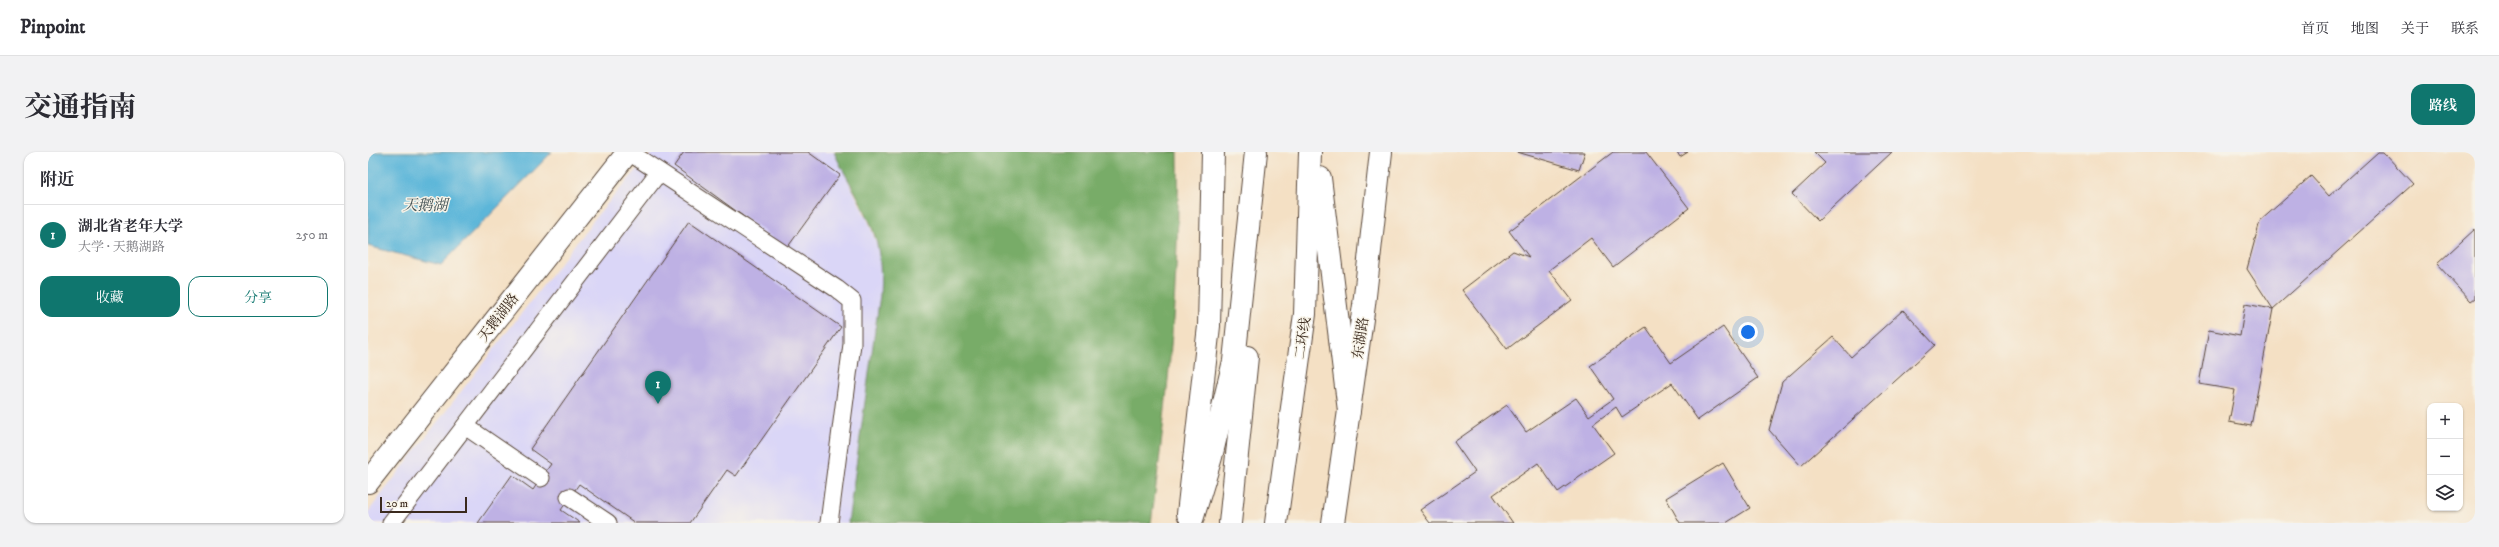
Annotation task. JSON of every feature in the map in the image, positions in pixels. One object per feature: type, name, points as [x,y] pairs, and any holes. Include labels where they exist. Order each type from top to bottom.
[{"type":"main road","name":"天鹅湖路","points":[[368,482],[628,152]]},
{"type":"main road","points":[[1187,523],[1209,326],[1213,152]]},
{"type":"main road","points":[[1191,523],[1211,457],[1234,362],[1257,152]]},
{"type":"main road","points":[[1230,523],[1254,274],[1257,152]]},
{"type":"main road","name":"二环线","points":[[1276,523],[1305,314],[1310,152]]},
{"type":"main road","points":[[1317,152],[1349,411]]},
{"type":"main road","name":"东湖路","points":[[1333,523],[1365,297],[1381,152]]},
{"type":"lane","points":[[628,152],[837,289],[852,301],[852,344],[829,523]]},
{"type":"lane","points":[[391,523],[659,172]]},
{"type":"lane","points":[[465,426],[541,478]]},
{"type":"lane","points":[[569,497],[608,523]]},
{"type":"shaded area","points":[[653,152],[834,152],[869,223],[878,248],[881,268],[880,295],[848,523],[368,523],[368,512],[599,213]]},
{"type":"green space","points":[[834,152],[1178,152],[1177,245],[1172,338],[1163,431],[1151,523],[848,523],[880,295],[880,261],[871,224]]},
{"type":"water","name":"天鹅湖","points":[[368,152],[552,152],[441,265],[368,246]]},
{"type":"building","points":[[684,152],[808,152],[840,175],[787,248],[674,166]]},
{"type":"building","points":[[1517,152],[1585,152],[1579,170]]},
{"type":"building","points":[[1613,152],[1646,152],[1689,208],[1613,267],[1591,238],[1549,270],[1572,300],[1507,349],[1462,290],[1513,251],[1529,257],[1509,231]]},
{"type":"building","points":[[1677,152],[1688,152],[1680,157]]},
{"type":"building","points":[[1814,152],[1892,152],[1818,221],[1792,194],[1825,163]]},
{"type":"building","points":[[2378,152],[2383,152],[2413,184],[2273,309],[2247,269],[2260,221],[2311,176],[2329,196]]},
{"type":"building","points":[[689,221],[841,327],[736,476],[727,470],[690,523],[635,523],[579,484],[561,510],[580,523],[478,523],[512,475],[533,490],[551,464],[530,449]]},
{"type":"building","points":[[2475,229],[2475,298],[2471,301],[2437,264]]},
{"type":"building","points":[[2245,304],[2273,309],[2251,426],[2229,422],[2235,390],[2199,384],[2209,330],[2240,336]]},
{"type":"building","points":[[1903,310],[1935,345],[1801,466],[1769,430],[1782,382],[1833,337],[1851,357]]},
{"type":"building","points":[[1646,327],[1671,363],[1723,327],[1758,378],[1698,420],[1672,383],[1622,417],[1616,407],[1593,424],[1614,453],[1558,492],[1538,463],[1493,495],[1513,523],[1430,523],[1420,510],[1475,472],[1454,442],[1507,405],[1526,432],[1576,398],[1589,416],[1613,399],[1590,366]]},
{"type":"building","points":[[1723,463],[1750,508],[1726,523],[1680,523],[1666,498]]},
{"type":"place","name":"湖北省老年大学","points":[[658,404]]}]
